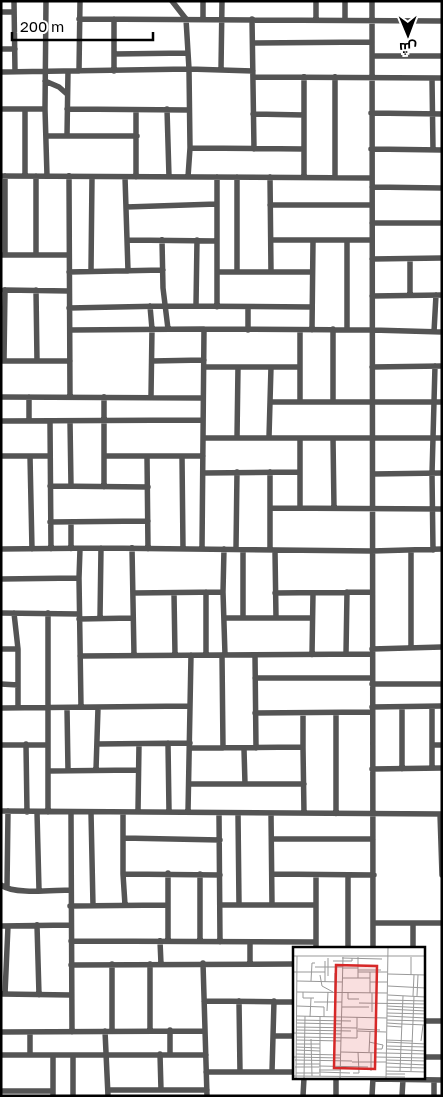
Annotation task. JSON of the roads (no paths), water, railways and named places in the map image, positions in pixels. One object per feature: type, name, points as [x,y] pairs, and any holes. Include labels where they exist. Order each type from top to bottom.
[{"type":"street","points":[[14,1],[15,72]]},
{"type":"street","points":[[46,1],[45,110],[47,176]]},
{"type":"street","points":[[79,71],[80,1]]},
{"type":"street","points":[[172,1],[186,19],[190,110],[188,177]]},
{"type":"street","points":[[203,1],[203,18]]},
{"type":"street","points":[[221,70],[222,1]]},
{"type":"street","points":[[316,1],[316,20]]},
{"type":"street","points":[[345,1],[345,20]]},
{"type":"street","points":[[372,1],[373,947]]},
{"type":"street","points":[[1,12],[14,12]]},
{"type":"street","points":[[114,18],[114,71]]},
{"type":"street","points":[[80,19],[203,18],[442,22]]},
{"type":"street","points":[[252,19],[254,149]]},
{"type":"street","points":[[253,43],[372,42]]},
{"type":"street","points":[[1,49],[15,49]]},
{"type":"street","points":[[114,54],[188,53]]},
{"type":"street","points":[[372,56],[442,56]]},
{"type":"street","points":[[1,72],[189,69],[304,77],[442,78]]},
{"type":"street","points":[[67,136],[68,71]]},
{"type":"street","points":[[304,77],[304,177]]},
{"type":"street","points":[[335,77],[335,177]]},
{"type":"street","points":[[432,78],[433,150]]},
{"type":"street","points":[[45,82],[59,87],[67,94]]},
{"type":"street","points":[[1,109],[45,110]]},
{"type":"street","points":[[25,109],[25,176]]},
{"type":"street","points":[[67,109],[190,110]]},
{"type":"street","points":[[167,109],[169,177]]},
{"type":"street","points":[[136,110],[136,177]]},
{"type":"street","points":[[371,113],[442,114]]},
{"type":"street","points":[[253,114],[304,115]]},
{"type":"street","points":[[46,136],[137,136]]},
{"type":"street","points":[[190,148],[304,149]]},
{"type":"street","points":[[371,149],[442,150]]},
{"type":"street","points":[[69,256],[3,255],[3,176],[372,178]]},
{"type":"street","points":[[36,176],[36,255]]},
{"type":"street","points":[[69,176],[70,397]]},
{"type":"street","points":[[91,271],[92,177]]},
{"type":"street","points":[[125,177],[128,271]]},
{"type":"street","points":[[217,177],[217,307]]},
{"type":"street","points":[[237,177],[237,272]]},
{"type":"street","points":[[270,177],[271,272]]},
{"type":"street","points":[[372,187],[442,188]]},
{"type":"street","points":[[126,206],[217,204]]},
{"type":"street","points":[[270,205],[372,205]]},
{"type":"street","points":[[372,223],[442,223]]},
{"type":"street","points":[[127,240],[217,241]]},
{"type":"street","points":[[162,240],[168,329]]},
{"type":"street","points":[[196,306],[197,240]]},
{"type":"street","points":[[271,240],[372,240]]},
{"type":"street","points":[[347,240],[347,330]]},
{"type":"street","points":[[312,330],[313,241]]},
{"type":"street","points":[[372,259],[442,258]]},
{"type":"street","points":[[410,259],[410,295]]},
{"type":"street","points":[[69,272],[163,270]]},
{"type":"street","points":[[217,272],[312,272]]},
{"type":"street","points":[[69,291],[3,290],[3,361],[70,361]]},
{"type":"street","points":[[36,290],[37,361]]},
{"type":"street","points":[[372,296],[439,295],[434,332]]},
{"type":"street","points":[[69,308],[150,306],[312,307]]},
{"type":"street","points":[[150,306],[152,329],[151,397]]},
{"type":"street","points":[[248,307],[248,330]]},
{"type":"street","points":[[202,549],[204,329]]},
{"type":"street","points":[[332,402],[333,329]]},
{"type":"street","points":[[70,330],[333,329],[442,332]]},
{"type":"street","points":[[300,330],[300,402]]},
{"type":"street","points":[[152,361],[204,360]]},
{"type":"street","points":[[372,366],[438,366],[433,402],[433,550]]},
{"type":"street","points":[[204,367],[300,367]]},
{"type":"street","points":[[237,438],[238,367]]},
{"type":"street","points":[[269,437],[271,367]]},
{"type":"street","points":[[1,397],[203,398]]},
{"type":"street","points":[[29,397],[29,421]]},
{"type":"street","points":[[104,397],[104,487]]},
{"type":"street","points":[[270,402],[442,402]]},
{"type":"street","points":[[1,421],[203,420]]},
{"type":"street","points":[[50,421],[50,550]]},
{"type":"street","points":[[70,421],[70,486]]},
{"type":"street","points":[[203,438],[442,438]]},
{"type":"street","points":[[300,438],[300,508]]},
{"type":"street","points":[[334,438],[334,508]]},
{"type":"street","points":[[1,456],[50,456]]},
{"type":"street","points":[[30,456],[32,549]]},
{"type":"street","points":[[104,456],[203,456]]},
{"type":"street","points":[[147,456],[148,548]]},
{"type":"street","points":[[182,456],[183,549]]},
{"type":"street","points":[[237,472],[239,550],[244,618]]},
{"type":"street","points":[[270,472],[276,618]]},
{"type":"street","points":[[203,473],[300,472]]},
{"type":"street","points":[[373,474],[442,473]]},
{"type":"street","points":[[50,486],[148,487]]},
{"type":"street","points":[[270,508],[442,509]]},
{"type":"street","points":[[50,522],[148,522]]},
{"type":"street","points":[[71,522],[71,549]]},
{"type":"street","points":[[100,618],[101,548]]},
{"type":"street","points":[[132,548],[134,655]]},
{"type":"street","points":[[1,549],[148,548],[272,551],[442,549]]},
{"type":"street","points":[[80,549],[81,708]]},
{"type":"street","points":[[223,748],[224,549]]},
{"type":"street","points":[[411,550],[411,647]]},
{"type":"street","points":[[1,579],[79,578]]},
{"type":"street","points":[[206,592],[206,655]]},
{"type":"street","points":[[133,593],[223,592]]},
{"type":"street","points":[[346,654],[347,592]]},
{"type":"street","points":[[275,593],[372,592]]},
{"type":"street","points":[[174,593],[175,655]]},
{"type":"street","points":[[312,593],[312,655]]},
{"type":"street","points":[[1,613],[48,613],[100,618],[133,618]]},
{"type":"street","points":[[14,613],[18,649],[18,708]]},
{"type":"street","points":[[48,613],[48,812]]},
{"type":"street","points":[[224,618],[312,618]]},
{"type":"street","points":[[80,656],[312,655],[372,652],[411,647],[442,647]]},
{"type":"street","points":[[1,649],[18,649]]},
{"type":"street","points":[[188,812],[191,655]]},
{"type":"street","points":[[254,655],[256,748]]},
{"type":"street","points":[[255,678],[442,684]]},
{"type":"street","points":[[1,684],[18,685]]},
{"type":"street","points":[[1,708],[190,706]]},
{"type":"street","points":[[432,706],[432,768]]},
{"type":"street","points":[[256,713],[336,713],[402,707],[442,706]]},
{"type":"street","points":[[402,707],[402,769]]},
{"type":"street","points":[[67,708],[68,770]]},
{"type":"street","points":[[96,770],[98,708]]},
{"type":"street","points":[[303,713],[304,813]]},
{"type":"street","points":[[336,713],[336,814]]},
{"type":"street","points":[[97,744],[168,743],[244,749],[304,747]]},
{"type":"street","points":[[168,743],[169,811]]},
{"type":"street","points":[[26,744],[27,812]]},
{"type":"street","points":[[138,812],[139,744]]},
{"type":"street","points":[[1,745],[48,745]]},
{"type":"street","points":[[432,745],[442,745]]},
{"type":"street","points":[[244,749],[245,784]]},
{"type":"street","points":[[372,769],[442,768]]},
{"type":"street","points":[[48,771],[138,770]]},
{"type":"street","points":[[189,784],[304,784]]},
{"type":"street","points":[[70,890],[4,887],[4,811],[441,814],[442,875]]},
{"type":"street","points":[[37,812],[39,890]]},
{"type":"street","points":[[70,812],[72,1032]]},
{"type":"street","points":[[91,812],[93,906]]},
{"type":"street","points":[[124,812],[122,874],[125,905]]},
{"type":"street","points":[[219,813],[220,942]]},
{"type":"street","points":[[238,813],[238,905]]},
{"type":"street","points":[[271,813],[272,905]]},
{"type":"street","points":[[123,838],[220,840]]},
{"type":"street","points":[[272,839],[373,839]]},
{"type":"street","points":[[122,874],[220,875]]},
{"type":"street","points":[[168,874],[168,941]]},
{"type":"street","points":[[200,874],[200,941]]},
{"type":"street","points":[[272,874],[374,875]]},
{"type":"street","points":[[71,941],[200,941],[316,945],[316,875]]},
{"type":"street","points":[[348,875],[348,947]]},
{"type":"street","points":[[70,906],[168,905]]},
{"type":"street","points":[[220,905],[316,905]]},
{"type":"street","points":[[373,923],[413,924],[442,922]]},
{"type":"street","points":[[413,924],[413,947]]},
{"type":"street","points":[[37,925],[39,995]]},
{"type":"street","points":[[71,925],[5,926],[3,959],[3,994],[71,995]]},
{"type":"street","points":[[160,941],[161,964]]},
{"type":"street","points":[[250,942],[250,964]]},
{"type":"street","points":[[112,964],[106,1054],[108,1093],[149,1093],[161,1090],[183,1093],[207,1093],[204,964]]},
{"type":"street","points":[[150,964],[150,1030]]},
{"type":"street","points":[[72,965],[293,964]]},
{"type":"street","points":[[204,1001],[293,1002]]},
{"type":"street","points":[[239,1001],[240,1072]]},
{"type":"street","points":[[272,1072],[274,1002]]},
{"type":"street","points":[[426,1021],[442,1021]]},
{"type":"street","points":[[170,1030],[170,1054]]},
{"type":"street","points":[[1,1032],[205,1031]]},
{"type":"street","points":[[30,1032],[30,1055]]},
{"type":"street","points":[[273,1036],[293,1036]]},
{"type":"street","points":[[73,1054],[73,1096]]},
{"type":"street","points":[[160,1054],[161,1090]]},
{"type":"street","points":[[1,1055],[206,1055]]},
{"type":"street","points":[[1,1091],[53,1093],[53,1055]]},
{"type":"street","points":[[426,1057],[442,1057]]},
{"type":"street","points":[[206,1072],[293,1072]]},
{"type":"street","points":[[304,1080],[304,1096]]},
{"type":"street","points":[[336,1080],[336,1096]]},
{"type":"street","points":[[372,1096],[373,1080]]},
{"type":"street","points":[[402,1096],[403,1080]]},
{"type":"street","points":[[426,1080],[442,1080]]},
{"type":"street","points":[[434,1080],[434,1096]]}]
